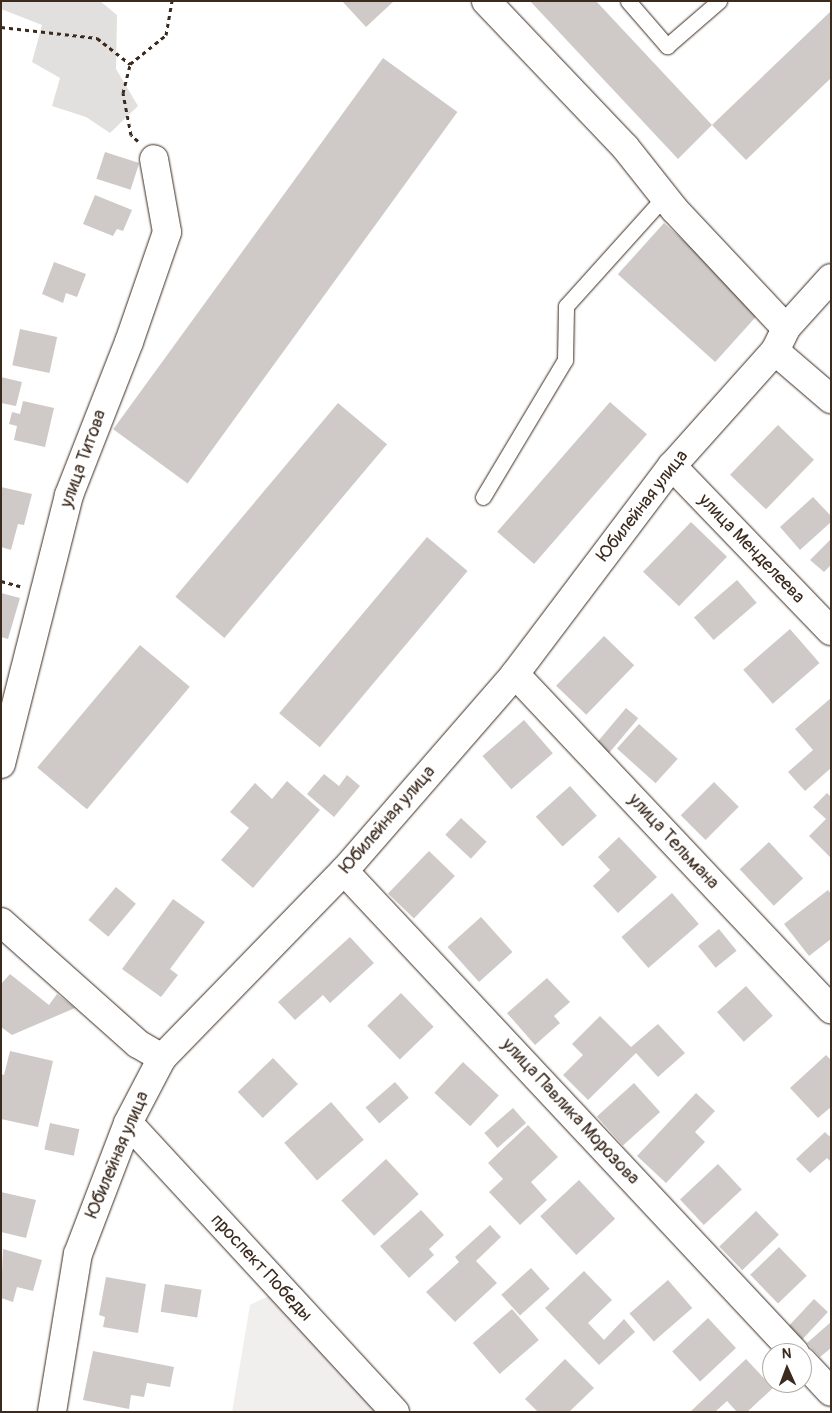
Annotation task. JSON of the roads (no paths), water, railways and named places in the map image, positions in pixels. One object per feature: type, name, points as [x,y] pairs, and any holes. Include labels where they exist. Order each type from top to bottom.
[{"type":"street","points":[[486,1],[625,148],[831,399]]},
{"type":"street","name":"улица Титова","points":[[1,764],[69,495],[129,342],[167,232],[154,159]]},
{"type":"street","name":"Юбилейная улица","points":[[52,1412],[78,1254],[128,1124],[162,1058],[344,871],[514,674],[672,466],[781,340],[831,278]]},
{"type":"street","name":"улица Менделеева","points":[[672,466],[831,632]]},
{"type":"street","name":"улица Тельмана","points":[[514,674],[831,1009]]},
{"type":"street","name":"улица Павлика Морозова","points":[[344,871],[786,1343]]},
{"type":"street","points":[[1,922],[138,1044],[162,1058]]},
{"type":"street","name":"проспект Победы","points":[[128,1124],[394,1412]]},
{"type":"street","points":[[812,1372],[831,1392]]},
{"type":"lane","points":[[628,1],[667,46],[719,1]]},
{"type":"lane","points":[[483,497],[564,360],[566,306],[664,197]]}]
